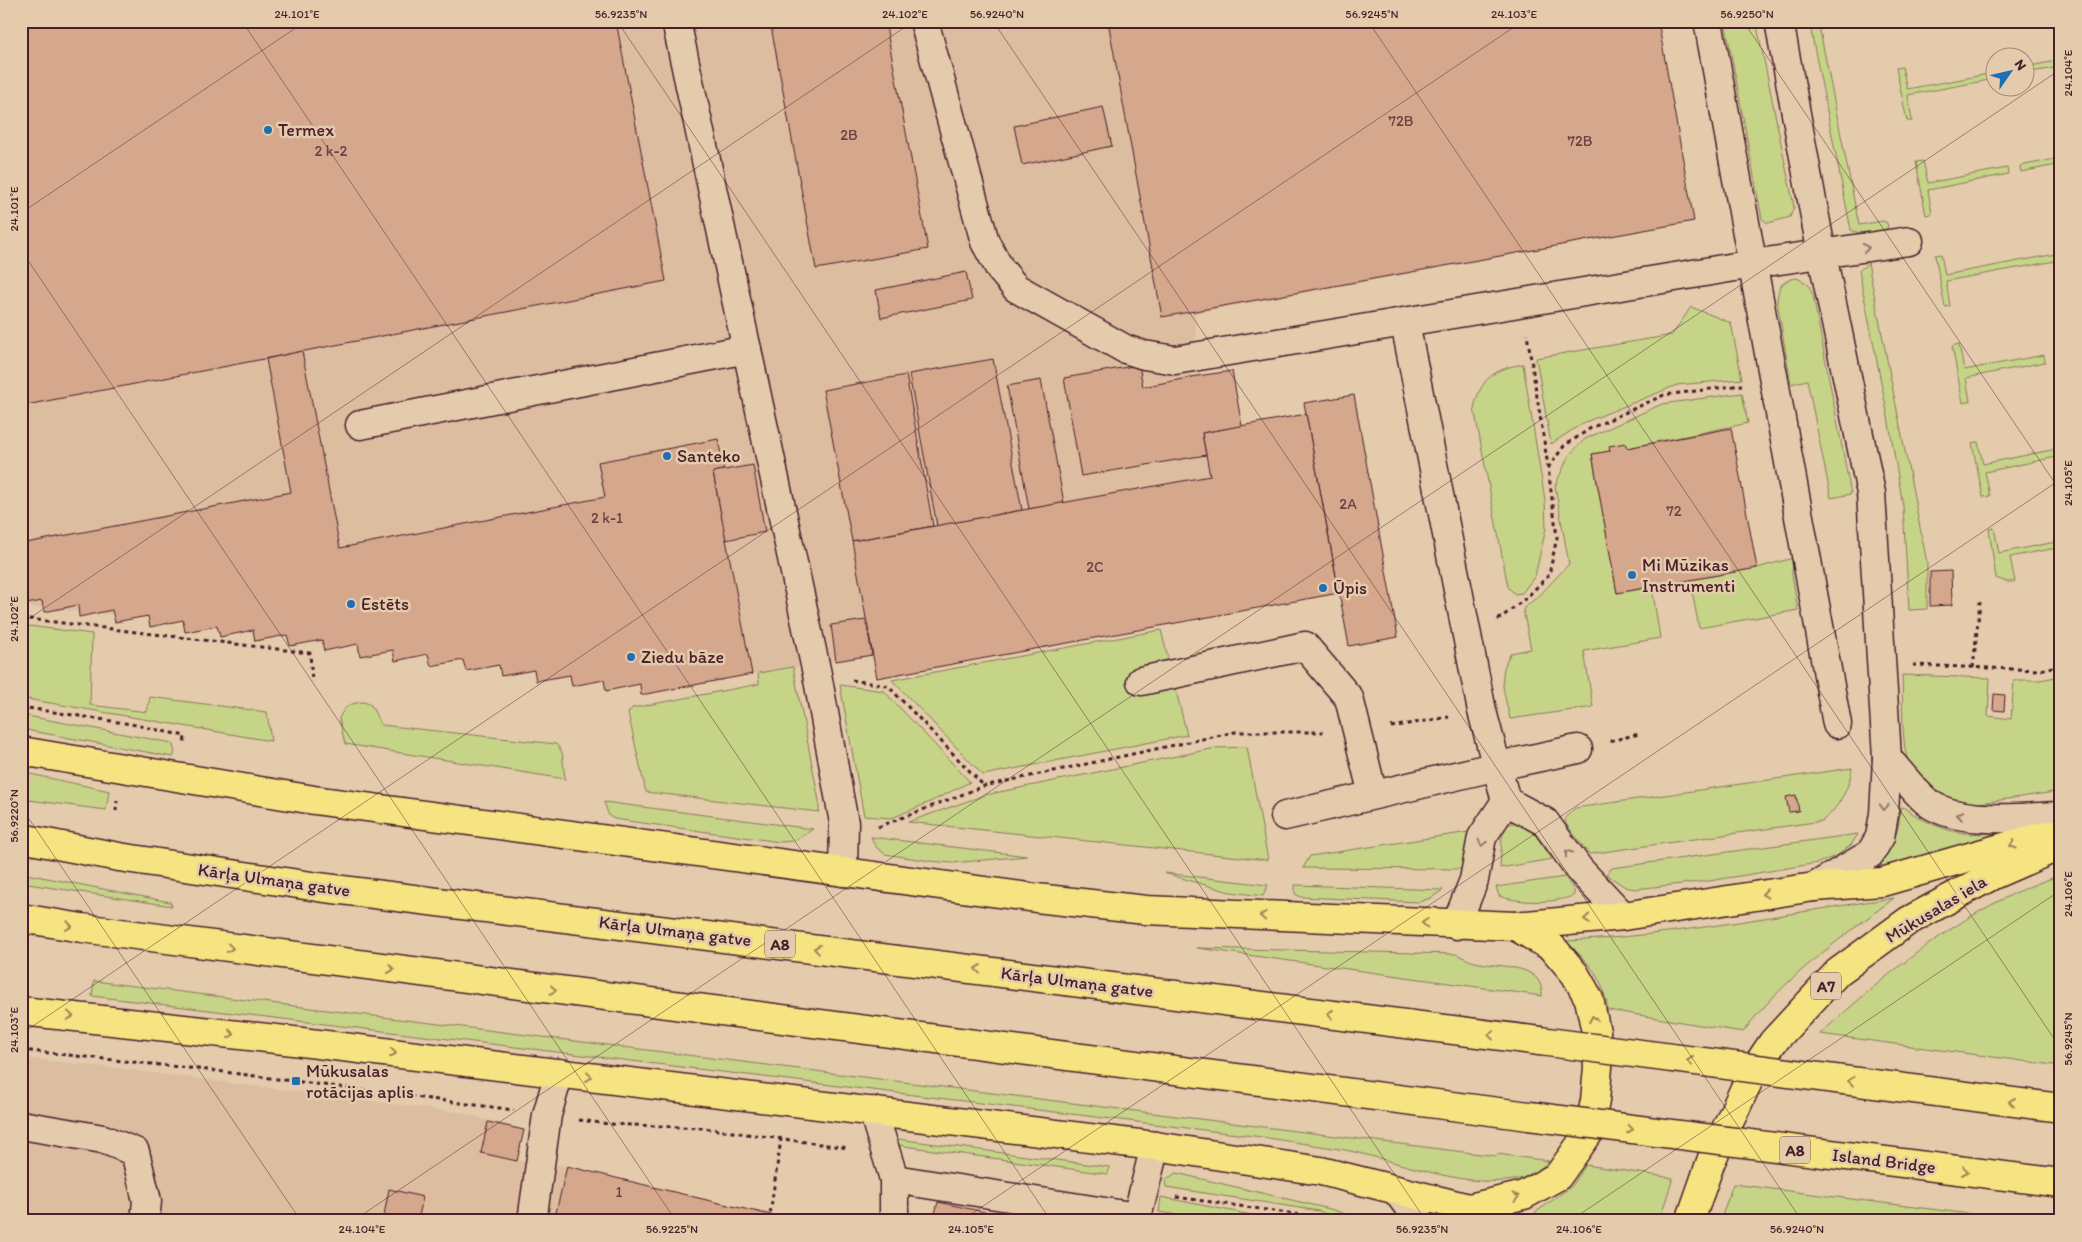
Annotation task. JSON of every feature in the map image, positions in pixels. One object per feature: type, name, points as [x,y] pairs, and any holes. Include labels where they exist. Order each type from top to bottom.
[{"type":"highway","points":[[21,751],[314,800],[843,872],[1146,910],[1456,925],[1515,926],[1623,916],[1814,887],[1882,882],[2036,838],[2061,833]]},
{"type":"highway","name":"Kārļa Ulmaņa gatve","points":[[21,838],[119,857],[318,887],[2061,1108]]},
{"type":"highway","name":"Mūkusalas iela","points":[[1690,1221],[1711,1161],[1752,1072],[1773,1042],[1838,972],[1908,921],[1993,875],[2061,846]]},
{"type":"highway","name":"Island Bridge","points":[[21,918],[82,928],[1529,1116],[2061,1183]]},
{"type":"highway","points":[[21,1011],[559,1073],[1155,1146],[1321,1170],[1480,1214],[1524,1195],[1558,1176],[1588,1134],[1595,1101],[1598,1066],[1596,1032],[1590,999],[1575,974],[1553,948],[1515,926]]},
{"type":"street","points":[[676,21],[817,674],[844,824],[843,872]]},
{"type":"street","points":[[924,21],[985,242],[1000,269],[1016,288],[1125,349],[1144,355],[1175,360],[1753,264],[1909,241]]},
{"type":"street","points":[[1708,21],[1837,724]]},
{"type":"street","points":[[1779,21],[1822,255],[1871,493],[1883,664],[1887,758],[1880,837],[1870,854],[1814,887]]},
{"type":"street","points":[[1405,323],[1482,711],[1506,801],[1482,837],[1474,880],[1456,925]]},
{"type":"street","points":[[360,425],[747,349]]},
{"type":"street","points":[[1140,681],[1305,646],[1349,698],[1373,795]]},
{"type":"street","points":[[1285,816],[1578,749]]},
{"type":"street","points":[[1887,758],[1927,802],[1955,816],[1983,818],[2061,816]]},
{"type":"street","points":[[1506,801],[1545,822],[1579,869],[1623,916]]},
{"type":"street","points":[[532,1221],[547,1115],[559,1073]]},
{"type":"street","points":[[873,1111],[894,1179],[894,1221]]},
{"type":"street","points":[[21,1125],[103,1139],[135,1152],[147,1201],[145,1221]]},
{"type":"street","points":[[894,1179],[1138,1210],[1155,1146]]},
{"type":"street","points":[[1396,1190],[1419,1221]]},
{"type":"path","points":[[1468,643],[1526,598],[1548,575],[1557,537],[1522,303]]},
{"type":"path","points":[[1548,469],[1564,446],[1591,428],[1664,395],[1774,382]]},
{"type":"path","points":[[1973,668],[1980,602]]},
{"type":"path","points":[[21,618],[310,653],[312,682]]},
{"type":"path","points":[[1883,664],[2040,670],[2061,665]]},
{"type":"path","points":[[817,674],[888,686],[984,786]]},
{"type":"path","points":[[21,707],[132,724],[185,736]]},
{"type":"path","points":[[875,828],[984,786],[1235,732],[1357,732],[1482,711]]},
{"type":"path","points":[[21,1050],[217,1071],[467,1103],[609,1124],[703,1128],[885,1153]]},
{"type":"path","points":[[769,1221],[781,1139]]},
{"type":"path","points":[[1138,1210],[1309,1216],[1321,1221]]},
{"type":"shaded area","points":[[21,21],[1658,21],[1694,221],[1195,313],[1197,375],[1232,371],[1242,426],[1306,414],[1290,588],[758,673],[21,606]]},
{"type":"shaded area","points":[[21,1058],[116,1068],[462,1113],[524,1130],[517,1161],[567,1166],[797,1221],[21,1221]]},
{"type":"green space","points":[[1725,21],[1756,21],[1794,207],[1790,217],[1768,223],[1762,219]]},
{"type":"green space","points":[[1809,21],[1818,21],[1859,225],[1883,221],[1887,223],[1888,227],[1881,232],[1865,233],[1851,230]]},
{"type":"green space","points":[[2061,60],[2061,67],[2034,72],[2034,65]]},
{"type":"green space","points":[[1902,67],[1907,89],[1984,75],[1984,81],[1908,95],[1912,121],[1907,121],[1896,68]]},
{"type":"green space","points":[[2061,158],[2061,164],[2021,172],[2020,166]]},
{"type":"green space","points":[[1923,161],[1928,183],[2007,168],[2008,174],[1928,190],[1932,214],[1926,215],[1916,162]]},
{"type":"green space","points":[[2061,253],[2061,260],[1946,281],[1950,306],[1945,307],[1935,255],[1941,254],[1945,275]]},
{"type":"green space","points":[[1868,263],[1927,563],[1927,609],[1909,610],[1903,506],[1888,417],[1859,271]]},
{"type":"green space","points":[[1797,278],[1808,284],[1813,295],[1851,494],[1831,498],[1807,380],[1791,384],[1777,301],[1778,292],[1784,282]]},
{"type":"green space","points":[[1691,307],[1731,323],[1742,379],[1677,385],[1583,423],[1551,444],[1536,358],[1672,335]]},
{"type":"green space","points":[[1959,344],[1964,370],[2044,355],[2045,362],[1966,378],[1970,401],[1963,403],[1952,346]]},
{"type":"green space","points":[[1523,364],[1545,500],[1546,528],[1535,576],[1522,593],[1515,594],[1508,587],[1474,408],[1481,389],[1490,377],[1504,369]]},
{"type":"green space","points":[[1742,393],[1748,423],[1627,448],[1625,443],[1610,451],[1592,454],[1617,593],[1652,587],[1660,638],[1584,651],[1593,707],[1510,719],[1503,685],[1506,661],[1511,653],[1531,649],[1523,609],[1540,595],[1569,564],[1555,486],[1569,455],[1585,439],[1662,404]]},
{"type":"green space","points":[[1978,442],[1983,464],[2061,448],[2061,456],[1985,472],[1990,496],[1983,497],[1972,443]]},
{"type":"green space","points":[[1994,528],[1999,553],[2061,541],[2061,547],[2010,557],[2015,582],[2007,582],[1996,578],[1989,529]]},
{"type":"green space","points":[[1793,558],[1792,574],[1798,610],[1699,628],[1690,580],[1757,568]]},
{"type":"green space","points":[[21,625],[92,634],[90,705],[147,712],[150,697],[267,712],[271,741],[21,698]]},
{"type":"green space","points":[[1161,630],[1187,735],[983,775],[892,680]]},
{"type":"green space","points":[[793,667],[819,801],[819,812],[646,792],[628,713],[632,708],[759,684],[758,673]]},
{"type":"green space","points":[[1902,675],[1990,678],[1988,716],[2011,719],[2014,680],[2040,680],[2061,676],[2061,791],[1973,804],[1944,795],[1926,784],[1913,769],[1906,753],[1903,731]]},
{"type":"green space","points":[[840,685],[884,691],[970,782],[892,818],[864,816]]},
{"type":"green space","points":[[364,702],[371,705],[381,725],[556,744],[562,752],[565,779],[345,744],[339,718],[348,706]]},
{"type":"green space","points":[[22,715],[172,743],[175,752],[173,757],[21,729]]},
{"type":"green space","points":[[1247,747],[1268,860],[908,822],[985,795],[1216,748]]},
{"type":"green space","points":[[1852,768],[1849,783],[1842,797],[1822,821],[1589,854],[1566,824],[1565,818],[1575,808]]},
{"type":"green space","points":[[21,772],[109,791],[106,810],[21,799]]},
{"type":"green space","points":[[604,802],[813,829],[794,841],[780,842],[614,819],[609,816]]},
{"type":"green space","points":[[1903,807],[1923,820],[1944,829],[1966,833],[1990,833],[1992,837],[1883,868],[1880,864],[1895,838],[1899,824],[1900,808]]},
{"type":"green space","points":[[1519,821],[1531,829],[1552,859],[1500,868],[1502,837],[1507,825]]},
{"type":"green space","points":[[1469,832],[1463,869],[1303,868],[1310,856]]},
{"type":"green space","points":[[1858,834],[1851,845],[1838,855],[1818,863],[1709,881],[1635,889],[1625,887],[1606,874],[1612,868]]},
{"type":"green space","points":[[871,837],[1027,856],[952,863],[930,861],[885,854],[875,846]]},
{"type":"green space","points":[[21,873],[170,902],[172,906],[21,883]]},
{"type":"green space","points":[[1164,873],[1268,885],[1263,896],[1230,892]]},
{"type":"green space","points":[[2061,875],[2061,1066],[1820,1034],[1903,963],[1932,942],[1994,904],[2027,888]]},
{"type":"green space","points":[[1565,877],[1574,890],[1574,895],[1558,900],[1537,902],[1516,900],[1499,896],[1496,887]]},
{"type":"green space","points":[[1295,885],[1443,890],[1431,898],[1419,902],[1301,897],[1295,894]]},
{"type":"green space","points":[[1894,898],[1833,944],[1795,976],[1777,993],[1743,1032],[1608,1010],[1599,979],[1589,964],[1566,941],[1689,929]]},
{"type":"green space","points":[[1197,948],[1457,954],[1468,960],[1507,966],[1528,972],[1536,977],[1541,985],[1542,996]]},
{"type":"green space","points":[[94,981],[1496,1156],[1497,1154],[1549,1161],[1532,1174],[1523,1178],[1493,1181],[1472,1180],[1429,1172],[1365,1154],[1262,1137],[92,996]]},
{"type":"green space","points":[[898,1139],[1109,1167],[1108,1174],[897,1145]]},
{"type":"green space","points":[[1586,1165],[1673,1178],[1659,1221],[1541,1221],[1532,1215],[1572,1186]]},
{"type":"green space","points":[[1176,1173],[1330,1209],[1367,1221],[1343,1221],[1319,1211],[1166,1187],[1165,1180]]},
{"type":"green space","points":[[1733,1184],[2025,1221],[1720,1221]]},
{"type":"green space","points":[[1161,1197],[1282,1221],[1220,1221],[1159,1212]]},
{"type":"building","points":[[21,21],[616,21],[666,281],[21,406]]},
{"type":"building","points":[[770,21],[885,21],[928,249],[816,269]]},
{"type":"building","points":[[1108,21],[1658,21],[1694,221],[1162,317]]},
{"type":"building","points":[[1103,107],[1112,146],[1022,165],[1014,126]]},
{"type":"building","points":[[966,272],[972,300],[881,318],[876,290]]},
{"type":"building","points":[[302,351],[340,548],[605,497],[598,462],[718,439],[724,470],[713,472],[752,674],[641,695],[640,684],[606,691],[604,680],[572,686],[570,675],[536,681],[534,670],[501,676],[499,665],[466,671],[463,660],[431,666],[428,654],[395,661],[393,650],[360,656],[358,644],[324,651],[322,640],[290,646],[287,635],[255,641],[253,630],[220,637],[217,626],[185,632],[183,620],[150,627],[148,616],[115,622],[112,610],[79,617],[78,605],[44,612],[42,601],[21,605],[21,544],[291,492],[266,359]]},
{"type":"building","points":[[993,359],[1022,510],[937,526],[909,374]]},
{"type":"building","points":[[1139,365],[1143,387],[1232,371],[1242,426],[1202,433],[1206,455],[1081,476],[1064,378]]},
{"type":"building","points":[[906,375],[933,526],[852,541],[823,390]]},
{"type":"building","points":[[1041,380],[1064,503],[1029,509],[1007,386]]},
{"type":"building","points":[[1354,395],[1398,637],[1349,646],[1304,403]]},
{"type":"building","points":[[1306,414],[1339,593],[877,678],[852,541],[1210,476],[1202,433]]},
{"type":"building","points":[[1731,428],[1757,568],[1617,593],[1592,454],[1610,451],[1609,446],[1625,443],[1627,448]]},
{"type":"building","points":[[753,465],[765,532],[726,540],[713,472]]},
{"type":"building","points":[[1951,571],[1952,605],[1930,606],[1930,572]]},
{"type":"building","points":[[866,620],[872,655],[836,661],[831,625]]},
{"type":"building","points":[[1994,694],[2005,695],[2004,711],[1993,710]]},
{"type":"building","points":[[1796,795],[1799,811],[1789,812],[1786,797]]},
{"type":"building","points":[[488,1122],[524,1130],[517,1161],[481,1153]]},
{"type":"building","points":[[567,1166],[715,1202],[797,1221],[554,1221]]},
{"type":"building","points":[[389,1189],[423,1197],[418,1221],[406,1221],[384,1215]]},
{"type":"building","points":[[938,1202],[1027,1221],[933,1221]]},
{"type":"place","name":"Termex","points":[[268,130]]},
{"type":"place","name":"Santeko","points":[[667,456]]},
{"type":"place","name":"Mi Mūzikas Instrumenti","points":[[1632,575]]},
{"type":"place","name":"Ūpis","points":[[1323,588]]},
{"type":"place","name":"Estēts","points":[[351,604]]},
{"type":"place","name":"Ziedu bāze","points":[[631,657]]},
{"type":"place","name":"Mūkusalas rotācijas aplis","points":[[296,1081]]}]
